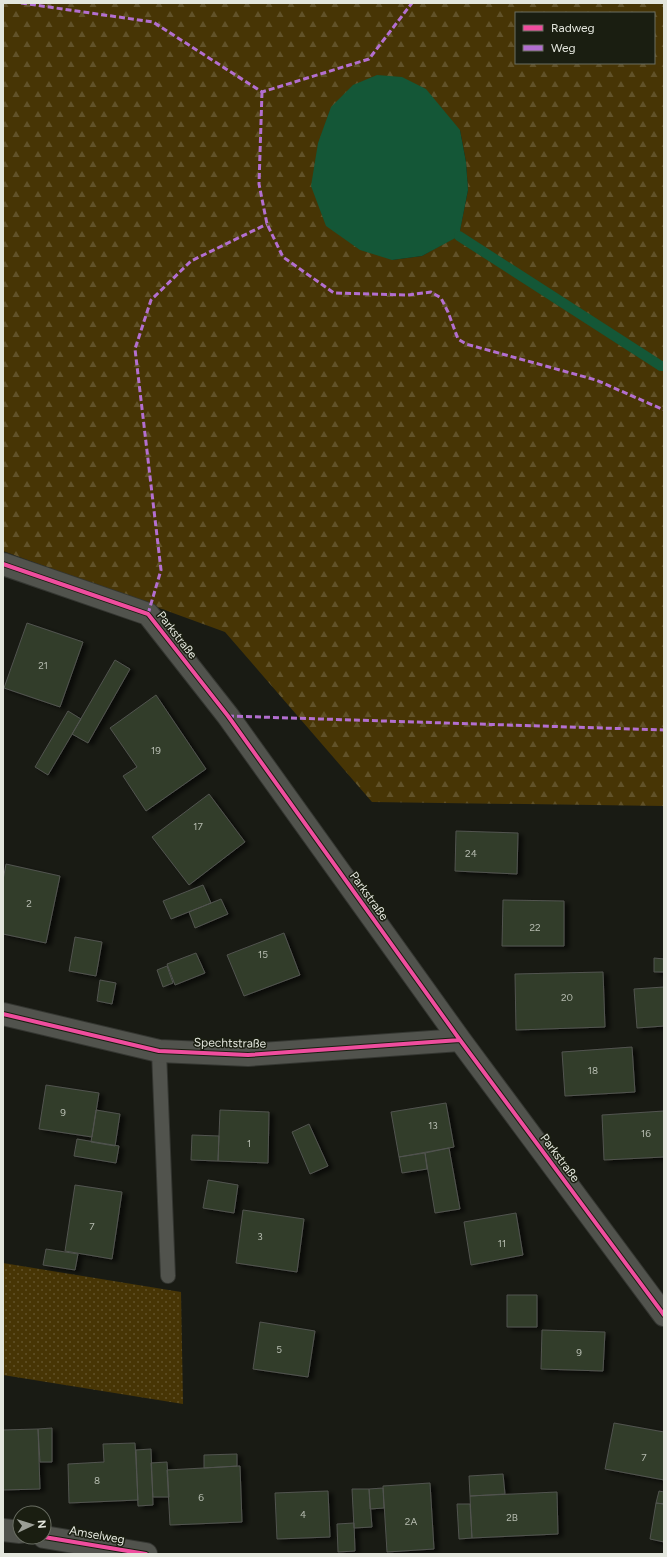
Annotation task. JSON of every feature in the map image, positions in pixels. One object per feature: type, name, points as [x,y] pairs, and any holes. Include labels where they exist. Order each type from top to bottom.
[{"type":"street","name":"Parkstraße","points":[[3,564],[148,614],[233,722],[460,1040],[664,1315]]},
{"type":"street","name":"Spechtstraße","points":[[3,1014],[159,1050],[248,1055],[460,1040]]},
{"type":"street","name":"Amselweg","points":[[52,1538],[146,1554]]},
{"type":"lane","points":[[159,1050],[168,1276]]},
{"type":"green space","points":[[3,3],[664,3],[664,806],[372,802],[225,632],[3,551]],"holes":[[[460,130],[466,162],[468,190],[459,235],[422,256],[392,260]]]},
{"type":"green space","points":[[3,1263],[181,1292],[183,1404],[3,1375]]},
{"type":"shaded area","points":[[377,75],[402,77],[426,89],[460,130],[466,162],[468,190],[459,236],[422,256],[392,260],[360,250],[326,226],[311,186],[318,143],[331,107],[353,85]]},
{"type":"building","points":[[27,623],[83,642],[60,707],[4,688]]},
{"type":"building","points":[[115,660],[130,669],[88,743],[72,734]]},
{"type":"building","points":[[156,695],[206,769],[146,811],[123,776],[137,767],[110,728]]},
{"type":"building","points":[[68,711],[81,719],[48,775],[35,767]]},
{"type":"building","points":[[209,794],[245,842],[189,885],[152,837]]},
{"type":"building","points":[[456,831],[518,833],[517,874],[455,871]]},
{"type":"building","points":[[6,864],[60,876],[46,943],[3,934],[3,880]]},
{"type":"building","points":[[203,885],[211,903],[171,919],[163,901]]},
{"type":"building","points":[[221,899],[228,914],[195,928],[189,912]]},
{"type":"building","points":[[503,900],[564,901],[564,946],[502,946]]},
{"type":"building","points":[[284,933],[300,975],[244,996],[227,955]]},
{"type":"building","points":[[75,937],[102,942],[96,976],[69,971]]},
{"type":"building","points":[[196,953],[205,973],[175,985],[167,964]]},
{"type":"building","points":[[654,958],[664,959],[664,972],[654,972]]},
{"type":"building","points":[[167,966],[173,983],[163,987],[157,970]]},
{"type":"building","points":[[603,972],[605,1027],[516,1030],[515,974]]},
{"type":"building","points":[[100,980],[116,983],[112,1004],[97,1001]]},
{"type":"building","points":[[664,987],[664,1026],[637,1028],[634,989]]},
{"type":"building","points":[[632,1047],[635,1092],[565,1096],[562,1052]]},
{"type":"building","points":[[46,1085],[99,1093],[92,1137],[39,1129]]},
{"type":"building","points":[[446,1103],[454,1147],[399,1157],[391,1112]]},
{"type":"building","points":[[96,1110],[120,1114],[115,1146],[91,1142]]},
{"type":"building","points":[[220,1110],[269,1112],[268,1163],[218,1161]]},
{"type":"building","points":[[664,1111],[664,1157],[604,1160],[602,1115]]},
{"type":"building","points":[[309,1124],[328,1166],[310,1174],[292,1132]]},
{"type":"building","points":[[192,1135],[219,1136],[218,1161],[191,1160]]},
{"type":"building","points":[[77,1139],[119,1146],[116,1163],[74,1156]]},
{"type":"building","points":[[449,1148],[460,1209],[435,1213],[425,1153]]},
{"type":"building","points":[[425,1153],[427,1169],[402,1173],[399,1157]]},
{"type":"building","points":[[208,1180],[238,1185],[234,1213],[203,1208]]},
{"type":"building","points":[[75,1185],[122,1192],[112,1259],[65,1251]]},
{"type":"building","points":[[243,1210],[304,1219],[297,1272],[236,1263]]},
{"type":"building","points":[[516,1213],[523,1255],[471,1265],[464,1222]]},
{"type":"building","points":[[46,1249],[78,1254],[75,1270],[43,1265]]},
{"type":"building","points":[[507,1295],[537,1295],[537,1327],[507,1327]]},
{"type":"building","points":[[260,1322],[315,1331],[308,1377],[253,1369]]},
{"type":"building","points":[[542,1330],[605,1332],[603,1371],[541,1369]]},
{"type":"building","points":[[614,1423],[664,1432],[664,1480],[605,1469]]},
{"type":"building","points":[[52,1428],[52,1462],[40,1462],[38,1429]]},
{"type":"building","points":[[38,1429],[40,1489],[3,1490],[3,1430]]},
{"type":"building","points":[[135,1443],[138,1500],[69,1503],[68,1464],[104,1462],[103,1444]]},
{"type":"building","points":[[151,1449],[153,1505],[138,1506],[136,1450]]},
{"type":"building","points":[[237,1454],[237,1466],[204,1468],[204,1455]]},
{"type":"building","points":[[167,1462],[169,1497],[153,1497],[151,1463]]},
{"type":"building","points":[[240,1466],[242,1522],[170,1525],[167,1470]]},
{"type":"building","points":[[503,1474],[505,1494],[470,1496],[469,1476]]},
{"type":"building","points":[[430,1483],[434,1549],[387,1552],[383,1486]]},
{"type":"building","points":[[383,1488],[384,1508],[370,1509],[369,1489]]},
{"type":"building","points":[[352,1489],[369,1489],[372,1527],[354,1528]]},
{"type":"building","points":[[328,1491],[330,1537],[277,1539],[275,1493]]},
{"type":"building","points":[[659,1491],[664,1492],[664,1504],[656,1503]]},
{"type":"building","points":[[557,1492],[558,1534],[472,1538],[470,1496]]},
{"type":"building","points":[[656,1503],[664,1504],[664,1542],[650,1539]]},
{"type":"building","points":[[457,1504],[470,1504],[472,1538],[459,1539]]},
{"type":"building","points":[[354,1523],[355,1551],[338,1552],[337,1524]]},
{"type":"waterway","points":[[459,236],[661,366],[664,366]]},
{"type":"marked path","points":[[21,3],[153,22],[262,92],[369,59],[412,3]]},
{"type":"marked path","points":[[262,92],[259,184],[267,224],[283,257],[334,293],[408,295],[431,292],[441,298],[458,339],[466,344],[596,380],[664,410]]},
{"type":"marked path","points":[[148,614],[161,570],[135,349],[151,300],[191,261],[267,224]]},
{"type":"marked path","points":[[228,716],[664,730]]},
{"type":"cycle path","points":[[3,564],[148,614],[228,716],[460,1040],[664,1315]]},
{"type":"cycle path","points":[[3,1014],[159,1051],[248,1055],[460,1040]]},
{"type":"cycle path","points":[[52,1538],[146,1554]]}]
